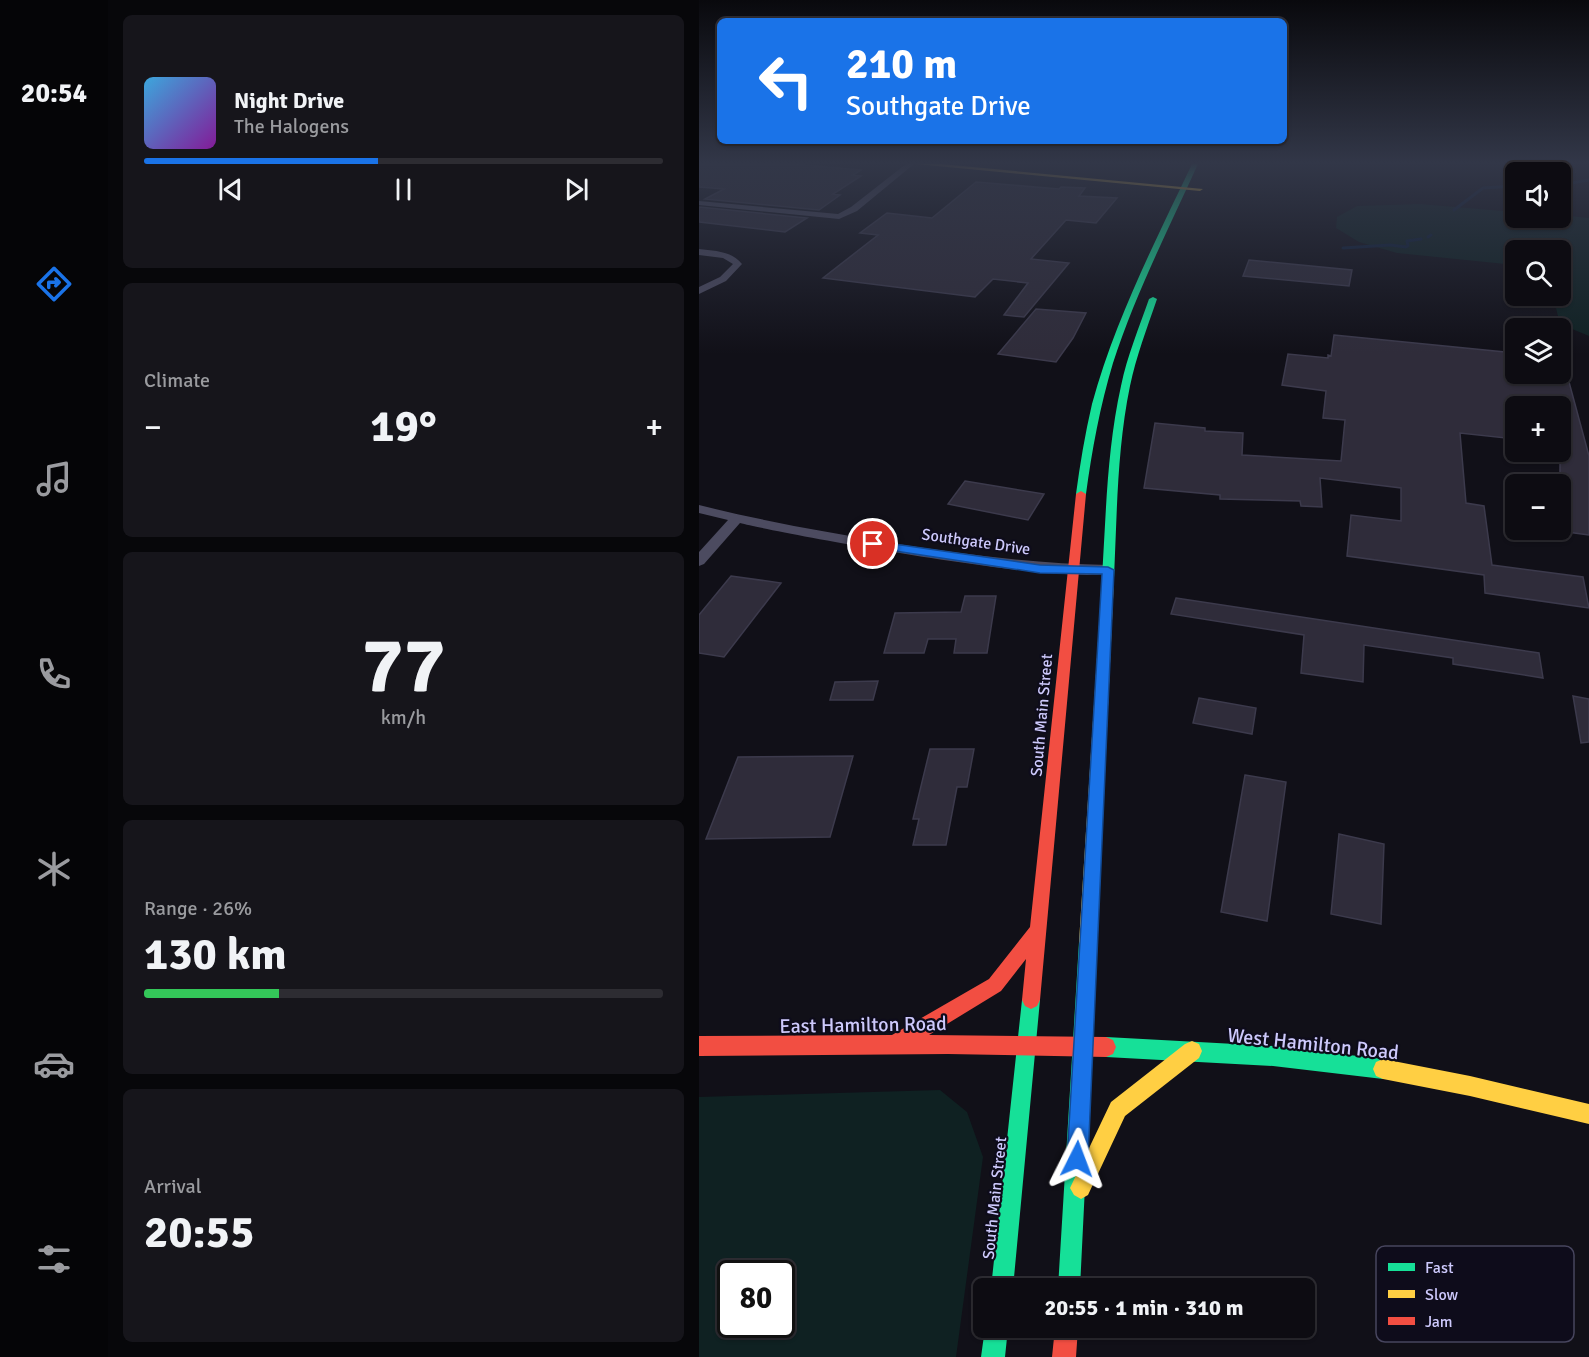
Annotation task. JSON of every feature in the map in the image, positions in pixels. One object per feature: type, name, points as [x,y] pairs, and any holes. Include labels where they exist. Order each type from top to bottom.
[{"type":"main road","name":"South Main Street","points":[[1003,1278],[1084,466],[1104,375],[1128,310],[1167,227]]},
{"type":"main road","points":[[1070,1278],[1113,481],[1123,398],[1135,351],[1159,284]]},
{"type":"main road","points":[[895,1044],[995,985],[1038,930]]},
{"type":"main road","name":"West Hamilton Road","points":[[1028,1043],[1192,1051],[1350,1064],[1479,1088],[1589,1114]]},
{"type":"main road","name":"East Hamilton Road","points":[[699,1046],[1028,1043]]},
{"type":"main road","points":[[1075,1202],[1118,1109],[1192,1051]]},
{"type":"main road","points":[[993,1357],[996,1338]]},
{"type":"main road","points":[[1064,1357],[1066,1338]]},
{"type":"street","points":[[699,252],[726,256],[738,262],[736,269],[723,279],[699,291]]},
{"type":"street","name":"Southgate Drive","points":[[699,509],[737,519],[955,557],[1040,569],[1108,570]]},
{"type":"street","points":[[699,561],[737,519]]},
{"type":"shaded area","points":[[1336,227],[1589,227],[1589,336],[1571,329],[1571,318],[1558,318],[1556,306],[1571,306],[1571,240],[1505,240],[1505,264],[1397,253],[1359,242]]},
{"type":"shaded area","points":[[940,1090],[967,1112],[983,1157],[956,1357],[699,1357],[699,1097]]},
{"type":"building","points":[[745,227],[792,227],[785,232]]},
{"type":"building","points":[[868,227],[1059,227],[1031,259],[1069,263],[1024,317],[1004,315],[1028,283],[993,279],[975,297],[823,278],[878,235],[860,233]]},
{"type":"building","points":[[1249,260],[1352,270],[1349,286],[1243,276]]},
{"type":"building","points":[[1036,309],[1086,313],[1073,338],[1056,362],[998,354]]},
{"type":"building","points":[[1334,335],[1505,352],[1505,384],[1570,384],[1589,456],[1589,535],[1571,533],[1571,474],[1560,474],[1560,462],[1571,462],[1571,396],[1505,396],[1505,438],[1460,433],[1466,503],[1484,506],[1492,565],[1583,577],[1589,608],[1485,593],[1484,575],[1347,556],[1351,515],[1401,521],[1401,488],[1320,478],[1322,507],[1301,506],[1300,501],[1220,499],[1220,495],[1144,488],[1155,423],[1205,428],[1205,431],[1243,433],[1242,455],[1341,461],[1345,420],[1323,418],[1326,391],[1282,385],[1288,354],[1328,358],[1328,355],[1331,356]]},
{"type":"building","points":[[965,481],[1044,494],[1028,520],[948,504]]},
{"type":"building","points":[[731,576],[781,583],[724,657],[699,653],[699,615]]},
{"type":"building","points":[[965,596],[996,596],[987,653],[954,653],[956,639],[928,639],[924,653],[884,653],[895,613],[961,612]]},
{"type":"building","points":[[1176,598],[1539,653],[1543,678],[1453,664],[1453,658],[1364,645],[1363,682],[1301,673],[1304,635],[1171,614]]},
{"type":"building","points":[[878,681],[873,700],[830,700],[835,682]]},
{"type":"building","points":[[1573,696],[1589,699],[1589,742],[1581,743]]},
{"type":"building","points":[[1199,698],[1256,708],[1252,734],[1193,723]]},
{"type":"building","points":[[930,749],[974,749],[967,787],[957,787],[946,845],[913,845],[919,819],[913,819]]},
{"type":"building","points":[[853,756],[830,837],[706,839],[738,757]]},
{"type":"building","points":[[1245,775],[1286,782],[1267,921],[1221,912]]},
{"type":"building","points":[[1339,834],[1384,844],[1381,924],[1331,914]]},
{"type":"waterway","points":[[1343,248],[1390,245],[1406,247],[1408,246],[1407,241],[1421,239]]},
{"type":"traffic: fast","points":[[1081,494],[1087,448],[1109,364],[1123,324],[1166,227]]},
{"type":"traffic: fast","points":[[1108,578],[1111,511],[1125,387],[1153,299]]},
{"type":"traffic: fast","points":[[1070,1278],[1088,942]]},
{"type":"traffic: fast","points":[[1003,1278],[1031,1000]]},
{"type":"traffic: fast","points":[[1106,1047],[1273,1056],[1383,1069]]},
{"type":"traffic: fast","points":[[993,1357],[996,1338]]},
{"type":"traffic: slow","points":[[1088,942],[1108,578]]},
{"type":"traffic: slow","points":[[1081,1188],[1118,1109],[1192,1051]]},
{"type":"traffic: slow","points":[[1383,1069],[1470,1086],[1589,1114]]},
{"type":"traffic: jam","points":[[1031,1000],[1081,494]]},
{"type":"traffic: jam","points":[[895,1044],[995,985],[1038,930]]},
{"type":"traffic: jam","points":[[699,1046],[948,1044],[1106,1047]]},
{"type":"traffic: jam","points":[[1064,1357],[1066,1338]]},
{"type":"route","points":[[873,544],[1040,569],[1108,570],[1077,1159]]}]
